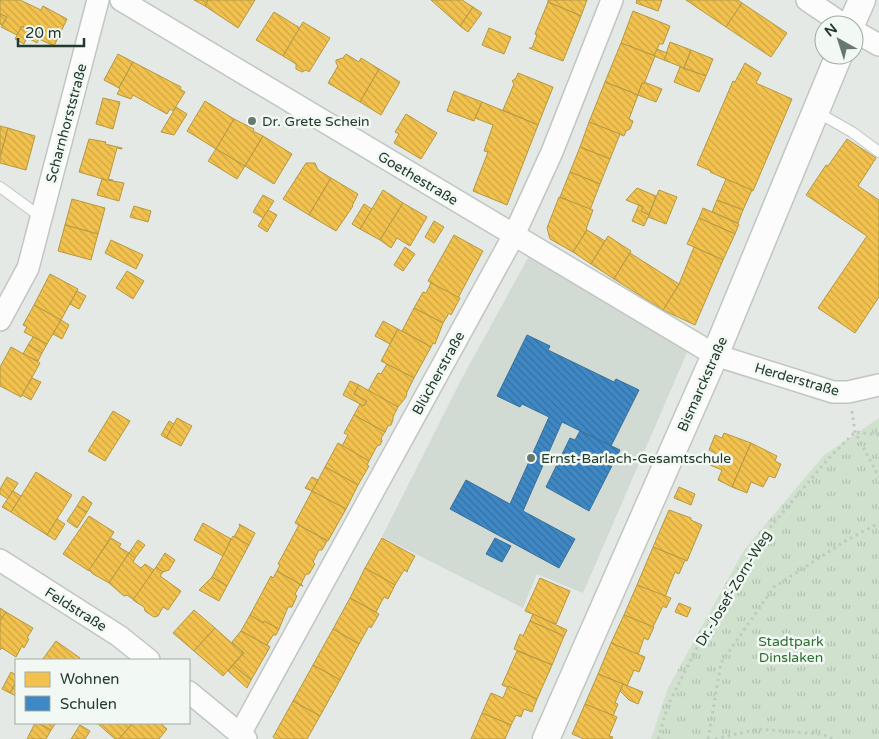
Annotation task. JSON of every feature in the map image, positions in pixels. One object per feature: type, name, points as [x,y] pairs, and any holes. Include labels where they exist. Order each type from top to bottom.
[{"type":"street","name":"Scharnhorststraße","points":[[0,320],[28,268],[98,0]]},
{"type":"street","name":"Goethestraße","points":[[121,0],[715,355]]},
{"type":"street","name":"Blücherstraße","points":[[243,736],[514,235],[552,152],[612,0]]},
{"type":"street","points":[[807,0],[829,15]]},
{"type":"street","points":[[855,15],[862,0]]},
{"type":"street","points":[[864,37],[879,45]]},
{"type":"street","name":"Bismarckstraße","points":[[546,739],[715,355],[835,65]]},
{"type":"street","name":"Herderstraße","points":[[715,355],[833,392],[848,392],[879,385]]},
{"type":"street","name":"Feldstraße","points":[[0,560],[119,636],[148,659]]},
{"type":"street","points":[[190,693],[243,736]]},
{"type":"lane","points":[[816,112],[852,132],[879,152]]},
{"type":"lane","points":[[0,187],[41,218]]},
{"type":"path","points":[[848,392],[855,432],[879,477]]},
{"type":"path","points":[[855,432],[879,435]]},
{"type":"path","name":"Dr.-Josef-Zorn-Weg","points":[[658,739],[668,706],[713,616],[762,537],[828,459],[855,432]]},
{"type":"path","points":[[708,739],[721,663],[774,587],[847,540],[879,523]]},
{"type":"path","points":[[715,739],[758,729],[821,734],[833,739]]},
{"type":"shaded area","name":"Ernst-Barlach-Gesamtschule","points":[[529,256],[689,348],[583,593],[537,574],[523,608],[382,537],[461,380]]},
{"type":"green space","name":"Stadtpark Dinslaken","points":[[879,418],[879,739],[651,739],[668,688],[744,550],[824,455]]},
{"type":"building: Wohnen","points":[[0,0],[20,0],[41,10],[43,6],[67,19],[54,46],[39,39],[41,34],[32,30],[27,40],[30,31],[22,26],[17,35],[1,27],[7,17],[0,14]]},
{"type":"building: Wohnen","points":[[194,0],[208,0],[205,6]]},
{"type":"building: Wohnen","points":[[208,0],[255,0],[238,28],[205,6]]},
{"type":"building: Wohnen","points":[[431,0],[462,0],[473,7],[460,26]]},
{"type":"building: Wohnen","points":[[548,0],[587,0],[581,16],[548,2]]},
{"type":"building: Wohnen","points":[[637,0],[662,0],[658,11],[636,3]]},
{"type":"building: Wohnen","points":[[686,0],[738,0],[742,3],[726,27]]},
{"type":"building: Wohnen","points":[[548,2],[581,16],[563,61],[529,48],[532,48],[537,35],[535,34]]},
{"type":"building: Wohnen","points":[[742,3],[787,33],[771,57],[726,27]]},
{"type":"building: Wohnen","points":[[473,7],[482,13],[468,32],[460,26]]},
{"type":"building: Wohnen","points":[[633,11],[670,26],[663,44],[659,44],[655,56],[621,43]]},
{"type":"building: Wohnen","points":[[274,12],[300,28],[283,56],[256,40]]},
{"type":"building: Wohnen","points":[[0,14],[7,17],[2,25],[0,24]]},
{"type":"building: Wohnen","points":[[303,22],[330,38],[309,72],[306,70],[302,72],[296,69],[296,64],[283,56]]},
{"type":"building: Wohnen","points":[[22,26],[30,31],[24,44],[15,39]]},
{"type":"building: Wohnen","points":[[489,28],[511,37],[504,54],[482,45]]},
{"type":"building: Wohnen","points":[[32,30],[41,34],[37,43],[28,38]]},
{"type":"building: Wohnen","points":[[670,42],[691,50],[684,68],[664,60]]},
{"type":"building: Wohnen","points":[[621,43],[655,56],[638,95],[605,82]]},
{"type":"building: Wohnen","points":[[657,49],[667,53],[664,60],[654,56]]},
{"type":"building: Wohnen","points":[[691,50],[713,59],[706,76],[684,68]]},
{"type":"building: Wohnen","points":[[118,54],[133,62],[119,88],[104,80]]},
{"type":"building: Wohnen","points":[[346,54],[359,62],[361,58],[379,69],[360,102],[328,83],[338,66],[336,60],[343,58]]},
{"type":"building: Wohnen","points":[[133,62],[181,87],[180,89],[185,92],[173,111],[170,109],[167,114],[133,95],[131,99],[117,94]]},
{"type":"building: Wohnen","points":[[745,63],[761,73],[756,83],[792,99],[753,191],[697,165],[733,81],[735,82]]},
{"type":"building: Wohnen","points":[[680,67],[706,76],[699,92],[674,82]]},
{"type":"building: Wohnen","points":[[379,69],[400,82],[381,115],[360,102]]},
{"type":"building: Wohnen","points":[[518,73],[553,87],[538,125],[503,110],[514,84],[512,81]]},
{"type":"building: Wohnen","points":[[605,82],[638,95],[629,119],[633,121],[630,129],[626,131],[624,136],[589,122]]},
{"type":"building: Wohnen","points":[[644,82],[662,89],[656,102],[638,95]]},
{"type":"building: Wohnen","points":[[454,91],[482,102],[474,121],[447,111]]},
{"type":"building: Wohnen","points":[[103,98],[120,102],[113,129],[96,124]]},
{"type":"building: Wohnen","points":[[205,101],[234,119],[216,149],[187,131]]},
{"type":"building: Wohnen","points":[[482,102],[538,125],[507,205],[473,191],[488,152],[484,151],[493,125],[475,118]]},
{"type":"building: Wohnen","points":[[176,107],[187,114],[174,135],[161,132]]},
{"type":"building: Wohnen","points":[[406,114],[437,133],[421,159],[394,143],[399,134],[395,132]]},
{"type":"building: Wohnen","points":[[234,119],[263,136],[245,166],[216,149]]},
{"type":"building: Wohnen","points":[[589,122],[620,134],[610,159],[580,147]]},
{"type":"building: Wohnen","points":[[0,126],[8,128],[1,154],[0,154]]},
{"type":"building: Wohnen","points":[[8,128],[35,136],[26,170],[0,163]]},
{"type":"building: Wohnen","points":[[263,136],[292,154],[274,184],[245,166]]},
{"type":"building: Wohnen","points":[[89,139],[106,142],[105,144],[122,148],[117,148],[108,179],[113,180],[113,182],[79,172]]},
{"type":"building: Wohnen","points":[[847,139],[876,158],[858,186],[879,200],[879,297],[855,333],[818,308],[867,236],[806,195],[826,165],[828,166]]},
{"type":"building: Wohnen","points":[[580,147],[610,159],[600,184],[570,172]]},
{"type":"building: Wohnen","points":[[216,149],[245,166],[237,179],[208,161]]},
{"type":"building: Wohnen","points":[[306,163],[315,163],[318,170],[331,178],[309,215],[283,199]]},
{"type":"building: Wohnen","points":[[570,172],[600,184],[590,210],[560,197]]},
{"type":"building: Wohnen","points":[[331,178],[358,194],[353,206],[336,231],[309,215]]},
{"type":"building: Wohnen","points":[[102,179],[124,183],[119,201],[97,195]]},
{"type":"building: Wohnen","points":[[726,179],[752,190],[743,210],[717,200]]},
{"type":"building: Wohnen","points":[[637,188],[656,196],[649,215],[641,211],[643,207],[626,200]]},
{"type":"building: Wohnen","points":[[383,190],[403,203],[380,240],[360,229]]},
{"type":"building: Wohnen","points":[[659,190],[677,197],[666,224],[648,217]]},
{"type":"building: Wohnen","points":[[263,195],[274,201],[263,218],[253,212]]},
{"type":"building: Wohnen","points":[[559,197],[593,210],[587,230],[573,252],[550,239],[547,228]]},
{"type":"building: Wohnen","points":[[72,199],[105,208],[98,234],[65,225]]},
{"type":"building: Wohnen","points":[[717,200],[743,210],[738,223],[712,212]]},
{"type":"building: Wohnen","points":[[403,203],[427,217],[410,246],[397,238],[391,248],[380,240]]},
{"type":"building: Wohnen","points":[[364,204],[372,209],[360,229],[352,224]]},
{"type":"building: Wohnen","points":[[639,205],[643,207],[641,211],[649,215],[644,226],[632,221]]},
{"type":"building: Wohnen","points":[[134,206],[151,211],[148,222],[130,217]]},
{"type":"building: Wohnen","points":[[703,208],[739,224],[735,234],[699,218]]},
{"type":"building: Wohnen","points":[[268,210],[277,215],[267,232],[258,226]]},
{"type":"building: Wohnen","points":[[699,218],[735,234],[723,260],[687,244]]},
{"type":"building: Wohnen","points":[[434,221],[444,227],[434,243],[425,237]]},
{"type":"building: Wohnen","points":[[65,225],[98,234],[91,260],[58,251]]},
{"type":"building: Wohnen","points":[[587,230],[605,241],[591,264],[573,252]]},
{"type":"building: Wohnen","points":[[454,235],[483,251],[458,298],[428,281]]},
{"type":"building: Wohnen","points":[[608,236],[631,251],[614,279],[591,264]]},
{"type":"building: Wohnen","points":[[111,240],[143,255],[136,269],[105,253]]},
{"type":"building: Wohnen","points":[[405,247],[415,254],[403,271],[394,265]]},
{"type":"building: Wohnen","points":[[694,247],[723,260],[695,325],[663,310],[679,284]]},
{"type":"building: Wohnen","points":[[630,253],[679,284],[663,310],[614,279]]},
{"type":"building: Wohnen","points":[[127,271],[144,281],[133,299],[116,288]]},
{"type":"building: Wohnen","points":[[50,274],[78,289],[61,320],[34,305]]},
{"type":"building: Wohnen","points":[[431,283],[460,298],[451,315],[449,313],[443,323],[414,308],[423,292],[426,293]]},
{"type":"building: Wohnen","points":[[77,291],[86,296],[79,309],[70,304]]},
{"type":"building: Wohnen","points":[[34,305],[61,320],[47,344],[24,332],[27,327],[23,325]]},
{"type":"building: Wohnen","points":[[414,308],[443,323],[435,344],[433,343],[431,347],[402,331]]},
{"type":"building: Wohnen","points":[[61,320],[69,325],[62,339],[53,334]]},
{"type":"building: Wohnen","points":[[383,321],[398,329],[390,344],[375,336]]},
{"type":"building: Wohnen","points":[[398,329],[431,347],[414,378],[381,361]]},
{"type":"building: Wohnen","points":[[33,337],[47,344],[42,353],[28,345]]},
{"type":"building: Wohnen","points":[[28,345],[42,353],[38,361],[23,354]]},
{"type":"building: Wohnen","points":[[11,347],[40,363],[21,397],[0,386],[0,367]]},
{"type":"building: Wohnen","points":[[387,364],[414,378],[406,397],[398,407],[368,391],[378,373],[381,374]]},
{"type":"building: Wohnen","points":[[32,378],[41,382],[31,400],[22,395]]},
{"type":"building: Wohnen","points":[[350,381],[359,385],[354,394],[367,401],[364,406],[343,395]]},
{"type":"building: Wohnen","points":[[359,385],[398,407],[391,425],[388,426],[385,432],[354,415],[360,404],[364,406],[367,401],[354,394]]},
{"type":"building: Wohnen","points":[[113,411],[130,421],[105,461],[88,451]]},
{"type":"building: Wohnen","points":[[354,415],[385,432],[381,438],[380,445],[377,446],[369,461],[342,446],[348,435],[344,433]]},
{"type":"building: Wohnen","points":[[177,418],[192,426],[181,446],[166,438]]},
{"type":"building: Wohnen","points":[[169,421],[174,424],[166,438],[161,435]]},
{"type":"building: Wohnen","points":[[724,433],[751,443],[732,487],[718,480],[722,470],[710,465],[715,453],[709,450],[715,435],[722,438]]},
{"type":"building: Wohnen","points":[[338,443],[369,461],[367,465],[369,466],[358,485],[325,467]]},
{"type":"building: Wohnen","points":[[751,443],[777,456],[775,461],[781,464],[775,478],[769,476],[763,487],[751,482],[747,493],[732,487]]},
{"type":"building: Wohnen","points":[[325,467],[358,485],[346,509],[312,491]]},
{"type":"building: Wohnen","points":[[36,472],[72,495],[47,535],[11,512]]},
{"type":"building: Wohnen","points":[[7,477],[18,483],[8,499],[0,494],[0,489]]},
{"type":"building: Wohnen","points":[[312,477],[318,480],[312,491],[305,488]]},
{"type":"building: Wohnen","points":[[679,487],[695,494],[691,505],[674,498]]},
{"type":"building: Wohnen","points":[[13,491],[21,496],[11,512],[2,507]]},
{"type":"building: Wohnen","points":[[312,491],[346,509],[328,541],[295,523]]},
{"type":"building: Wohnen","points":[[83,496],[92,503],[87,512],[77,506]]},
{"type":"building: Wohnen","points":[[77,506],[87,512],[77,528],[67,521]]},
{"type":"building: Wohnen","points":[[669,510],[691,518],[691,520],[702,525],[687,561],[653,547]]},
{"type":"building: Wohnen","points":[[89,516],[114,532],[89,571],[63,554]]},
{"type":"building: Wohnen","points":[[57,519],[65,524],[55,540],[47,535]]},
{"type":"building: Wohnen","points":[[203,523],[231,539],[223,556],[194,540]]},
{"type":"building: Wohnen","points":[[239,524],[255,533],[249,545],[234,537],[240,526]]},
{"type":"building: Wohnen","points":[[299,525],[327,541],[322,550],[319,550],[313,562],[315,564],[309,574],[306,574],[301,584],[303,586],[277,571],[280,565],[278,564]]},
{"type":"building: Wohnen","points":[[233,536],[249,545],[227,586],[212,577]]},
{"type":"building: Wohnen","points":[[111,538],[121,544],[119,547],[129,553],[109,583],[89,570]]},
{"type":"building: Wohnen","points":[[382,538],[415,556],[408,572],[404,570],[395,585],[365,568]]},
{"type":"building: Wohnen","points":[[138,540],[145,545],[135,558],[129,553]]},
{"type":"building: Wohnen","points":[[653,547],[685,560],[679,574],[675,572],[665,597],[637,585]]},
{"type":"building: Wohnen","points":[[129,553],[135,558],[133,562],[141,568],[145,564],[154,570],[134,600],[127,595],[124,596],[109,583]]},
{"type":"building: Wohnen","points":[[165,553],[175,560],[169,570],[163,572],[156,567]]},
{"type":"building: Wohnen","points":[[156,567],[163,572],[160,576],[181,591],[168,610],[163,607],[158,616],[154,617],[133,600]]},
{"type":"building: Wohnen","points":[[365,568],[395,585],[388,599],[384,597],[376,612],[350,598]]},
{"type":"building: Wohnen","points":[[277,571],[303,586],[300,585],[295,594],[297,596],[292,607],[288,607],[279,629],[264,621],[263,623],[250,615],[271,576],[273,578]]},
{"type":"building: Wohnen","points":[[212,577],[227,586],[219,601],[199,590]]},
{"type":"building: Wohnen","points":[[540,578],[570,591],[556,624],[525,611]]},
{"type":"building: Wohnen","points":[[637,585],[671,598],[666,608],[663,606],[653,627],[624,615]]},
{"type":"building: Wohnen","points":[[350,598],[379,614],[371,628],[369,626],[359,644],[333,629]]},
{"type":"building: Wohnen","points":[[679,603],[691,608],[687,617],[675,612]]},
{"type":"building: Wohnen","points":[[0,608],[6,612],[0,621]]},
{"type":"building: Wohnen","points":[[194,610],[215,628],[194,651],[173,633]]},
{"type":"building: Wohnen","points":[[6,612],[33,628],[24,648],[22,646],[16,657],[2,648],[0,650],[0,621]]},
{"type":"building: Wohnen","points":[[533,614],[567,630],[564,636],[530,621]]},
{"type":"building: Wohnen","points":[[250,615],[263,623],[264,621],[279,629],[267,645],[270,647],[241,631]]},
{"type":"building: Wohnen","points":[[624,615],[654,627],[648,640],[644,638],[638,655],[611,643]]},
{"type":"building: Wohnen","points":[[530,621],[564,636],[552,665],[514,649],[520,634],[523,636]]},
{"type":"building: Wohnen","points":[[215,628],[243,653],[223,676],[194,651]]},
{"type":"building: Wohnen","points":[[333,629],[359,644],[340,680],[313,665]]},
{"type":"building: Wohnen","points":[[241,631],[270,647],[251,680],[233,665],[244,653],[232,642]]},
{"type":"building: Wohnen","points":[[56,641],[80,658],[79,659],[43,659]]},
{"type":"building: Wohnen","points":[[611,643],[645,657],[639,672],[634,670],[627,686],[598,674]]},
{"type":"building: Wohnen","points":[[517,651],[552,665],[537,699],[502,685]]},
{"type":"building: Wohnen","points":[[233,665],[251,680],[247,688],[228,671]]},
{"type":"building: Wohnen","points":[[313,665],[340,680],[320,716],[293,701]]},
{"type":"building: Wohnen","points":[[11,672],[15,674],[15,684],[10,693],[2,689]]},
{"type":"building: Wohnen","points":[[598,674],[623,684],[615,703],[618,704],[613,716],[585,704]]},
{"type":"building: Wohnen","points":[[15,684],[15,696],[10,693]]},
{"type":"building: Wohnen","points":[[623,684],[643,692],[638,704],[629,700],[620,691]]},
{"type":"building: Wohnen","points":[[508,686],[537,699],[532,712],[524,709],[521,717],[516,715],[511,725],[482,713],[491,693],[503,698]]},
{"type":"building: Wohnen","points":[[293,701],[320,716],[307,739],[276,739],[273,737]]},
{"type":"building: Wohnen","points":[[585,704],[617,717],[609,736],[613,737],[612,739],[584,739],[572,734]]},
{"type":"building: Wohnen","points":[[482,713],[511,725],[505,739],[471,739]]},
{"type":"building: Wohnen","points":[[34,724],[40,724],[51,730],[46,739],[27,739]]},
{"type":"building: Wohnen","points":[[40,724],[55,724],[51,730]]},
{"type":"building: Wohnen","points":[[98,724],[132,724],[119,739],[115,739]]},
{"type":"building: Wohnen","points":[[132,724],[161,724],[167,729],[159,739],[119,739]]},
{"type":"building: Wohnen","points":[[80,725],[90,731],[85,739],[71,739]]},
{"type":"building: Schulen","points":[[527,335],[550,346],[548,350],[614,382],[616,379],[639,390],[611,446],[562,422],[523,511],[575,539],[559,568],[450,509],[466,480],[510,504],[549,417],[522,404],[520,407],[497,396]]},
{"type":"building: Schulen","points":[[580,431],[620,450],[589,511],[546,487],[570,438],[575,440]]},
{"type":"building: Schulen","points":[[495,538],[511,546],[502,562],[486,554]]},
{"type":"place","name":"Dr. Grete Schein","points":[[252,121]]},
{"type":"place","name":"Ernst-Barlach-Gesamtschule","points":[[531,458]]}]
